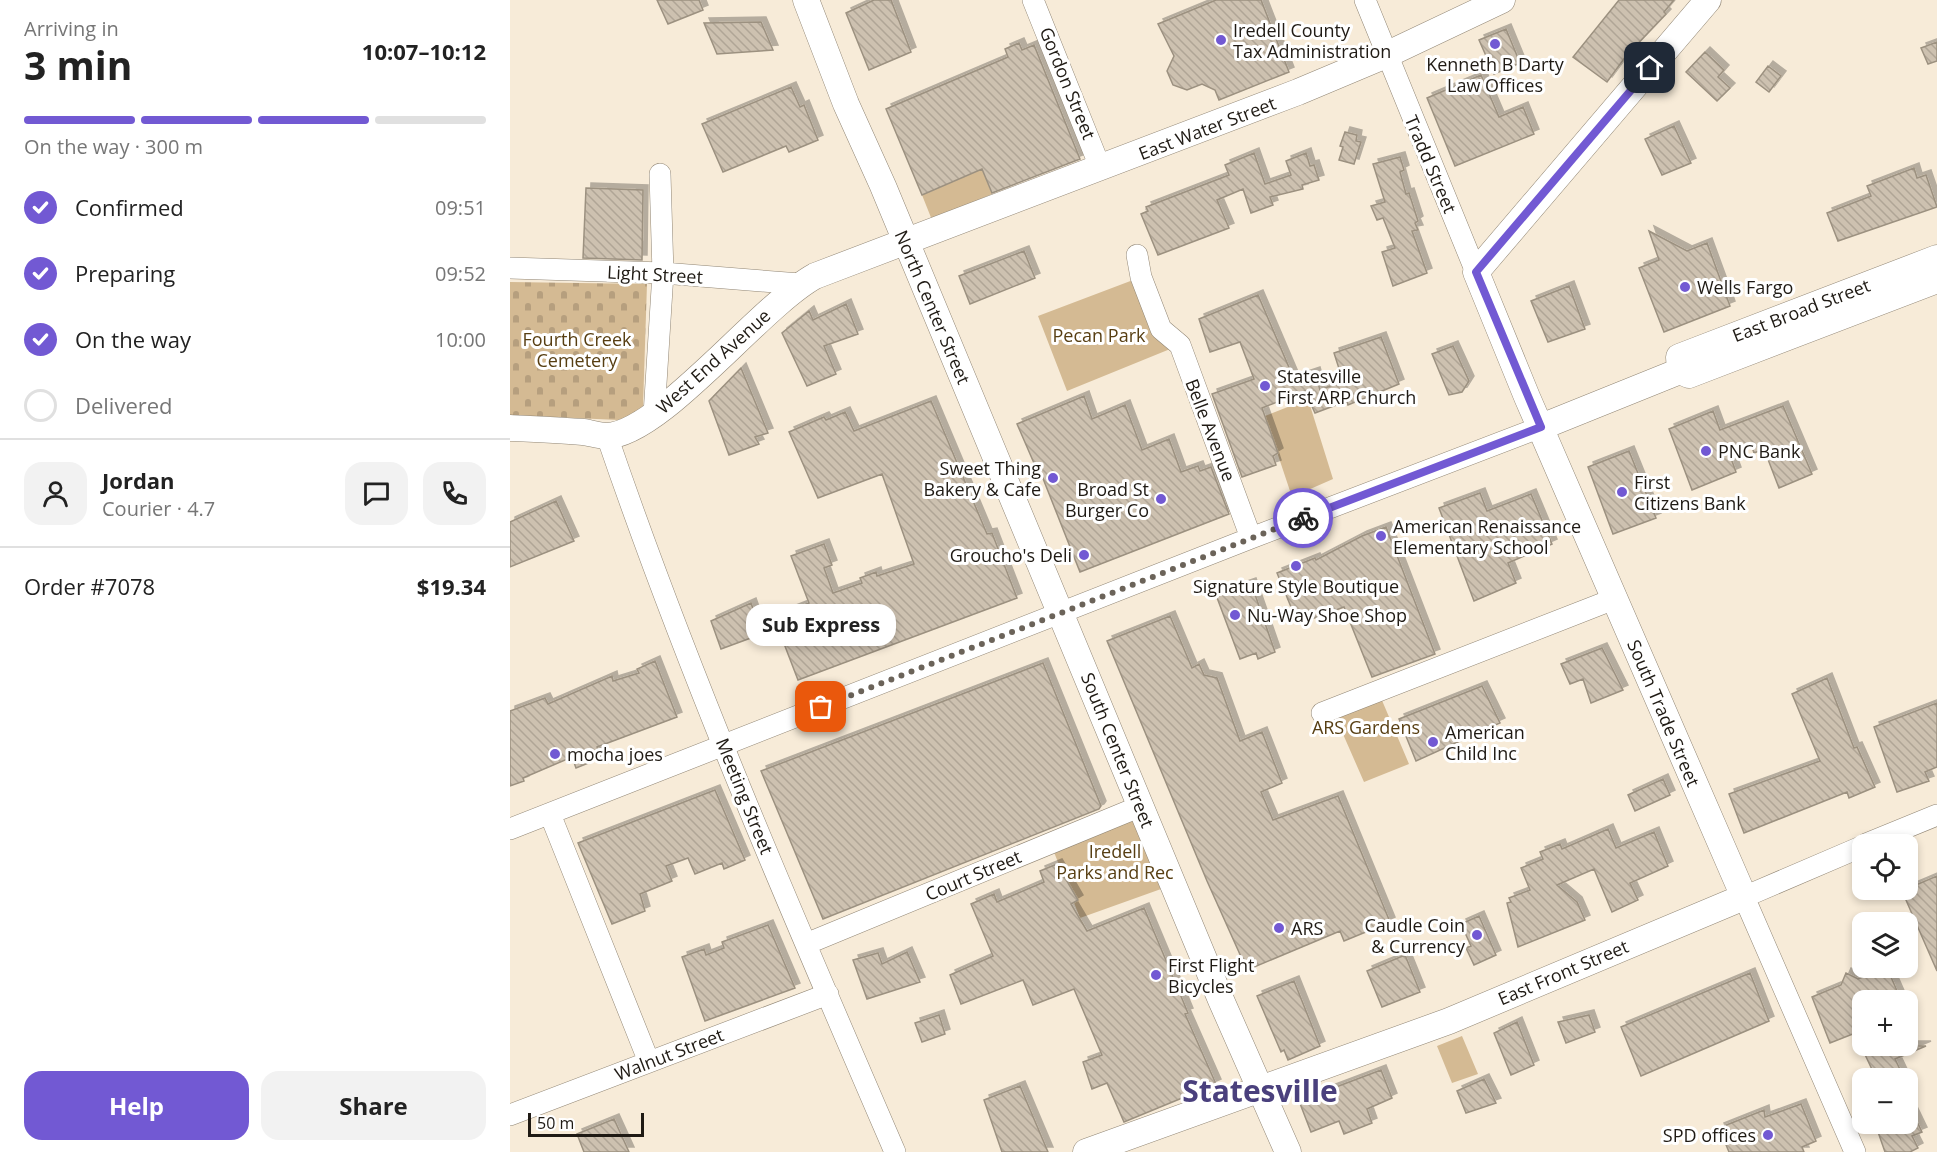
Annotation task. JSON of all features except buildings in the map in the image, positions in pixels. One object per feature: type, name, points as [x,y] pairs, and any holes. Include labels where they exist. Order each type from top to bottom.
[{"type":"main road","name":"North Center Street","points":[[806,0],[846,104],[1062,613]]},
{"type":"main road","name":"East Water Street","points":[[906,243],[1100,167],[1180,139],[1386,55],[1502,0]]},
{"type":"main road","points":[[1476,272],[1708,0]]},
{"type":"main road","name":"West End Avenue","points":[[510,428],[607,436],[632,430],[654,415],[800,284],[906,243]]},
{"type":"main road","name":"East Broad Street","points":[[1832,309],[1937,258]]},
{"type":"main road","name":"South Trade Street","points":[[1476,272],[1614,599],[1744,897]]},
{"type":"main road","name":"East Broad Street","points":[[1541,427],[1680,371],[1679,357],[1832,309],[1937,280]]},
{"type":"main road","name":"South Center Street","points":[[1062,613],[1259,1090],[1288,1152]]},
{"type":"main road","name":"East Front Street","points":[[1086,1152],[1449,1021],[1744,897]]},
{"type":"street","name":"Gordon Street","points":[[1033,0],[1100,167]]},
{"type":"street","name":"Tradd Street","points":[[1365,0],[1476,272]]},
{"type":"street","points":[[654,415],[663,273],[660,174]]},
{"type":"street","name":"Belle Avenue","points":[[1137,255],[1141,277],[1161,329],[1180,345],[1251,538]]},
{"type":"street","name":"Light Street","points":[[510,268],[663,273],[800,284]]},
{"type":"street","name":"East Broad Street","points":[[510,829],[1251,538],[1541,427]]},
{"type":"street","name":"Meeting Street","points":[[607,436],[640,532],[725,745],[806,944],[895,1152]]},
{"type":"street","points":[[1322,713],[1614,599]]},
{"type":"street","name":"Court Street","points":[[806,944],[1141,806]]},
{"type":"street","points":[[550,814],[649,1062]]},
{"type":"street","name":"East Front Street","points":[[1891,834],[1937,815]]},
{"type":"street","name":"East Front Street","points":[[1744,897],[1852,850]]},
{"type":"street","name":"South Trade Street","points":[[1744,897],[1855,1152]]},
{"type":"street","name":"Walnut Street","points":[[510,1114],[828,994]]},
{"type":"green space","points":[[982,169],[992,194],[932,220],[922,195]]},
{"type":"green space","name":"Pecan Park","points":[[1141,277],[1180,345],[1067,391],[1038,316]]},
{"type":"green space","name":"Fourth Creek Cemetery","points":[[510,282],[647,284],[643,406],[633,415],[618,420],[510,415]]},
{"type":"green space","points":[[1308,399],[1333,479],[1292,497],[1265,416]]},
{"type":"green space","name":"ARS Gardens","points":[[1378,691],[1409,764],[1364,782],[1332,709]]},
{"type":"green space","name":"Iredell Parks and Rec","points":[[1141,806],[1175,884],[1080,918],[1050,842]]},
{"type":"green space","points":[[1462,1036],[1478,1074],[1452,1083],[1437,1046]]},
{"type":"way so far","points":[[821,707],[1303,518]]},
{"type":"place","name":"Iredell County Tax Administration","points":[[1221,40]]},
{"type":"place","name":"Kenneth B Darty Law Offices","points":[[1495,44]]},
{"type":"place","name":"Wells Fargo","points":[[1685,287]]},
{"type":"place","name":"Statesville First ARP Church","points":[[1265,386]]},
{"type":"place","name":"PNC Bank","points":[[1706,451]]},
{"type":"place","name":"Sweet Thing Bakery & Cafe","points":[[1053,478]]},
{"type":"place","name":"First Citizens Bank","points":[[1622,492]]},
{"type":"place","name":"Broad St Burger Co","points":[[1161,499]]},
{"type":"place","name":"American Renaissance Elementary School","points":[[1381,536]]},
{"type":"place","name":"Groucho's Deli","points":[[1084,555]]},
{"type":"place","name":"Signature Style Boutique","points":[[1296,566]]},
{"type":"place","name":"Nu-Way Shoe Shop","points":[[1235,615]]},
{"type":"place","name":"Sub Express","points":[[821,707]]},
{"type":"place","name":"American Child Inc","points":[[1433,742]]},
{"type":"place","name":"mocha joes","points":[[555,754]]},
{"type":"place","name":"ARS","points":[[1279,928]]},
{"type":"place","name":"Caudle Coin & Currency","points":[[1477,935]]},
{"type":"place","name":"First Flight Bicycles","points":[[1156,975]]},
{"type":"place","name":"SPD offices","points":[[1768,1135]]},
{"type":"district","name":"Statesville","points":[[1260,1090]]},
{"type":"route","points":[[1303,518],[1541,427],[1476,272],[1650,68]]}]
